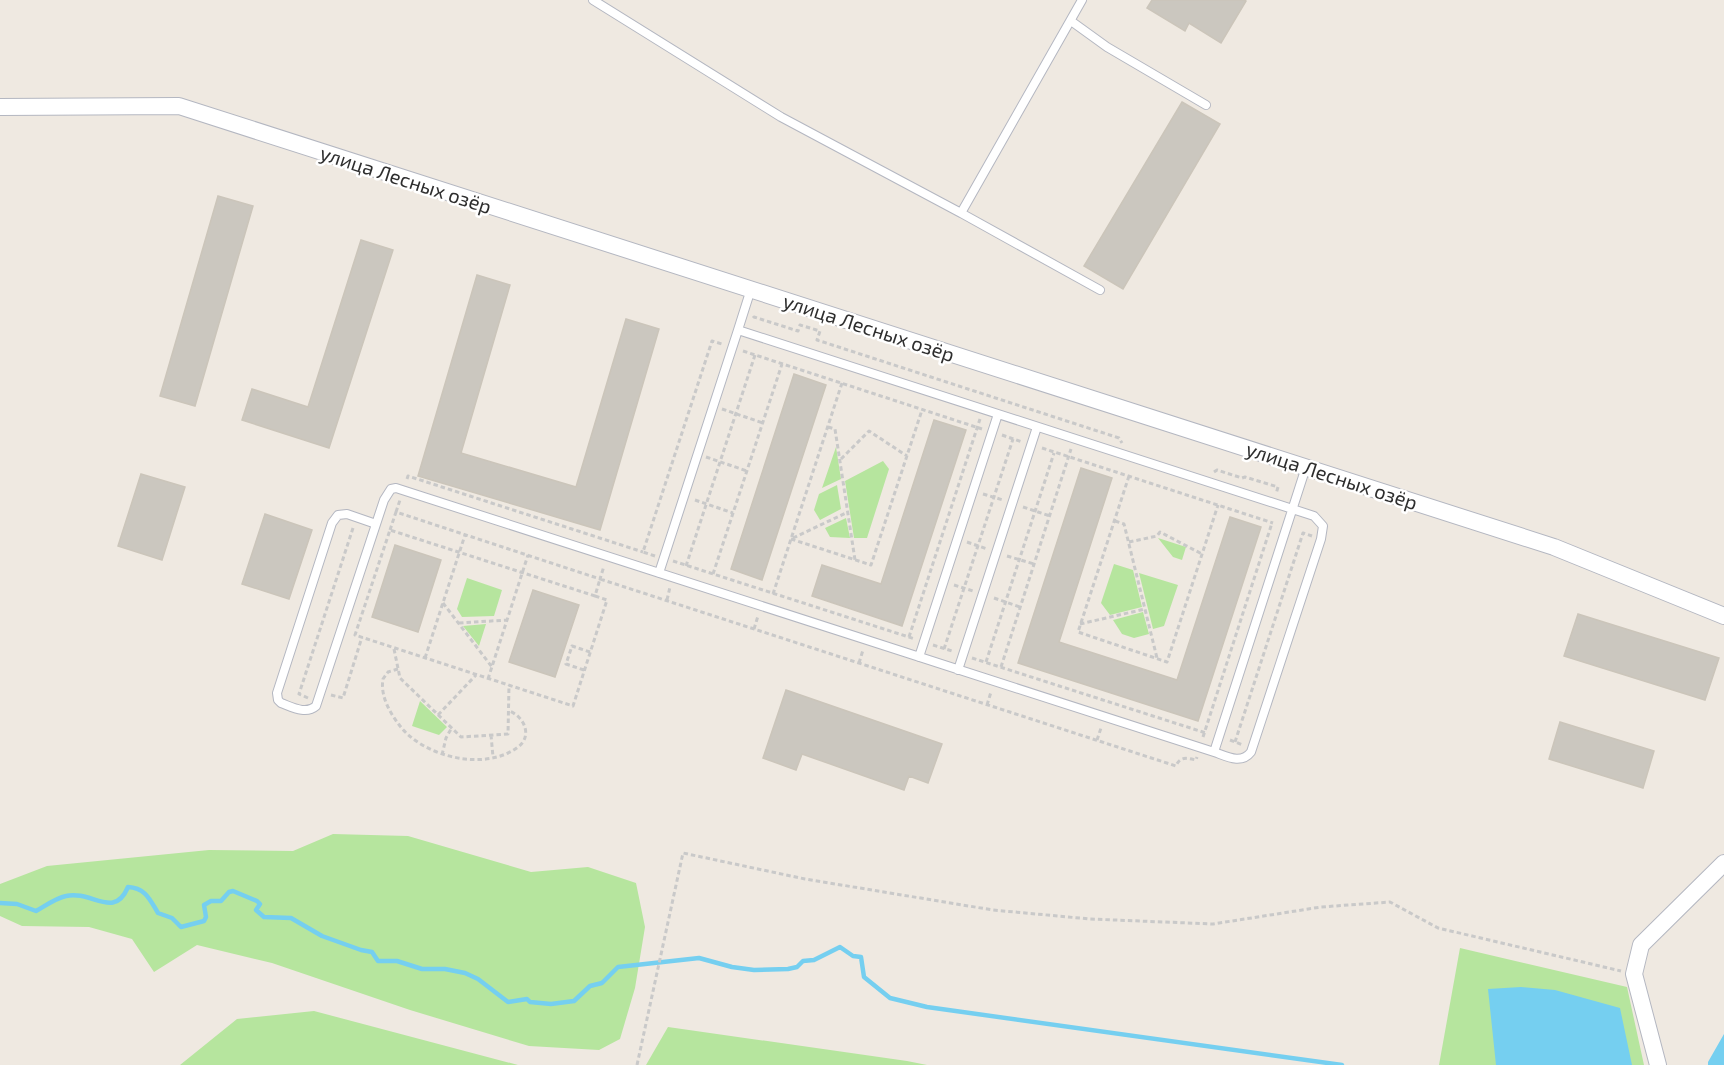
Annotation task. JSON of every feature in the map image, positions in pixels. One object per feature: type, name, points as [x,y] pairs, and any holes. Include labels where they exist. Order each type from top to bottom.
[{"type":"street","name":"улица Лесных озёр","points":[[0,107],[179,106],[1554,547],[1724,616]]},
{"type":"street","points":[[1658,1065],[1635,975],[1641,945],[1724,863]]},
{"type":"lane","points":[[593,0],[781,117],[1100,290]]},
{"type":"lane","points":[[961,213],[1082,0]]},
{"type":"lane","points":[[1071,21],[1107,47],[1206,105]]},
{"type":"lane","points":[[659,573],[751,289]]},
{"type":"lane","points":[[376,524],[347,514],[338,515],[332,523],[277,693],[281,703],[306,711],[311,711],[316,706],[384,500],[391,489],[402,489],[1200,748],[1239,760],[1251,753],[1321,539],[1323,526],[1314,516],[738,330]]},
{"type":"lane","points":[[919,657],[998,414]]},
{"type":"lane","points":[[958,670],[1037,426]]},
{"type":"lane","points":[[1214,752],[1306,467]]},
{"type":"path","points":[[664,558],[643,552],[712,341],[1321,539]]},
{"type":"path","points":[[686,566],[755,355]]},
{"type":"path","points":[[713,574],[782,364]]},
{"type":"path","points":[[773,594],[842,383]]},
{"type":"path","points":[[909,637],[988,395]]},
{"type":"path","points":[[693,400],[763,423]]},
{"type":"path","points":[[791,539],[871,565],[922,409]]},
{"type":"path","points":[[1001,667],[1079,425]]},
{"type":"path","points":[[828,427],[835,429],[855,560]]},
{"type":"path","points":[[840,460],[868,431],[907,456]]},
{"type":"path","points":[[944,649],[1013,439]]},
{"type":"path","points":[[986,662],[1054,452]]},
{"type":"path","points":[[698,454],[747,471]]},
{"type":"path","points":[[1129,476],[1078,632],[1167,662],[1218,505]]},
{"type":"path","points":[[663,490],[733,513]]},
{"type":"path","points":[[390,530],[607,600],[573,706],[355,635],[390,530],[396,512],[1176,766],[1177,762],[1186,757],[1196,760],[1272,523]]},
{"type":"path","points":[[791,539],[848,512]]},
{"type":"path","points":[[1114,521],[1124,524],[1157,658]]},
{"type":"path","points":[[1129,542],[1157,536],[1160,532],[1202,554]]},
{"type":"path","points":[[1235,742],[1303,533]]},
{"type":"path","points":[[425,658],[465,535]]},
{"type":"path","points":[[488,679],[528,555]]},
{"type":"path","points":[[595,596],[600,579]]},
{"type":"path","points":[[443,603],[492,667]]},
{"type":"path","points":[[1080,624],[1145,609]]},
{"type":"path","points":[[459,623],[507,620]]},
{"type":"path","points":[[584,670],[566,664],[572,646],[590,652]]},
{"type":"path","points":[[394,648],[400,678],[461,737],[508,734],[508,685]]},
{"type":"path","points":[[398,669],[388,672],[383,679],[385,701],[396,720],[411,738],[431,751],[468,759],[493,757],[517,748],[524,739],[524,723],[516,714],[508,711]]},
{"type":"path","points":[[438,715],[476,675]]},
{"type":"path","points":[[442,755],[446,738],[452,728]]},
{"type":"path","points":[[491,735],[493,757]]},
{"type":"path","points":[[637,1065],[682,853],[806,879],[993,910],[1089,919],[1213,924],[1321,907],[1390,902],[1438,928],[1635,975]]},
{"type":"green space","points":[[836,447],[841,479],[822,488]]},
{"type":"green space","points":[[883,461],[889,469],[867,538],[854,538],[845,481]]},
{"type":"green space","points":[[837,485],[841,509],[820,520],[814,510],[819,494]]},
{"type":"green space","points":[[846,518],[850,538],[830,537],[825,528]]},
{"type":"green space","points":[[1158,538],[1186,547],[1182,560],[1173,557]]},
{"type":"green space","points":[[1114,564],[1133,570],[1142,607],[1110,615],[1101,603]]},
{"type":"green space","points":[[1139,573],[1178,585],[1164,626],[1153,629]]},
{"type":"green space","points":[[467,578],[502,590],[494,616],[462,617],[457,609]]},
{"type":"green space","points":[[1143,612],[1149,634],[1134,638],[1122,634],[1113,620]]},
{"type":"green space","points":[[486,624],[479,646],[463,626]]},
{"type":"green space","points":[[420,701],[447,727],[439,735],[412,726]]},
{"type":"green space","points":[[333,834],[408,836],[531,872],[588,867],[636,883],[645,927],[635,988],[620,1039],[599,1050],[529,1046],[410,1010],[272,963],[197,945],[154,972],[132,939],[89,927],[22,926],[0,916],[0,884],[47,866],[209,850],[293,851]]},
{"type":"green space","points":[[1460,948],[1627,987],[1644,1065],[1439,1065]]},
{"type":"green space","points":[[314,1011],[518,1065],[180,1065],[237,1019]]},
{"type":"green space","points":[[668,1027],[907,1061],[927,1065],[646,1065]]},
{"type":"water","points":[[1521,987],[1555,990],[1620,1008],[1632,1065],[1496,1065],[1488,989]]},
{"type":"water","points":[[1724,1034],[1724,1065],[1708,1065],[1708,1062]]},
{"type":"building","points":[[1152,0],[1246,1],[1221,43],[1189,23],[1185,31],[1147,8]]},
{"type":"building","points":[[1182,102],[1220,124],[1123,289],[1084,266]]},
{"type":"building","points":[[218,196],[253,206],[195,406],[160,396]]},
{"type":"building","points":[[361,240],[393,250],[329,448],[242,420],[252,389],[308,407]]},
{"type":"building","points":[[477,275],[510,285],[461,453],[576,487],[626,319],[659,329],[600,530],[418,476]]},
{"type":"building","points":[[794,374],[826,385],[762,580],[731,569]]},
{"type":"building","points":[[934,420],[966,430],[902,626],[812,596],[822,565],[881,584]]},
{"type":"building","points":[[1081,468],[1112,478],[1059,642],[1177,680],[1230,517],[1261,527],[1198,721],[1018,663]]},
{"type":"building","points":[[141,474],[185,487],[162,560],[118,546]]},
{"type":"building","points":[[265,514],[312,530],[289,599],[242,584]]},
{"type":"building","points":[[395,545],[441,560],[418,632],[372,617]]},
{"type":"building","points":[[533,590],[579,605],[555,677],[509,662]]},
{"type":"building","points":[[1578,614],[1719,658],[1705,700],[1564,656]]},
{"type":"building","points":[[786,690],[942,744],[928,783],[909,776],[904,790],[802,754],[796,770],[763,758]]},
{"type":"building","points":[[1560,722],[1654,751],[1643,788],[1549,759]]},
{"type":"waterway","points":[[0,903],[17,904],[36,911],[66,896],[76,895],[109,903],[122,897],[128,887],[143,892],[158,913],[172,918],[181,927],[204,921],[206,917],[204,905],[211,901],[221,901],[233,891],[257,901],[260,904],[256,910],[264,917],[291,918],[322,936],[372,952],[378,961],[397,961],[422,969],[445,969],[465,973],[478,979],[508,1002],[527,999],[530,1002],[551,1004],[574,1001],[590,986],[602,983],[618,967],[699,958],[754,970],[788,969],[797,967],[803,961],[814,960],[840,947],[853,956],[861,957],[864,977],[890,998],[927,1007],[1342,1065]]}]
